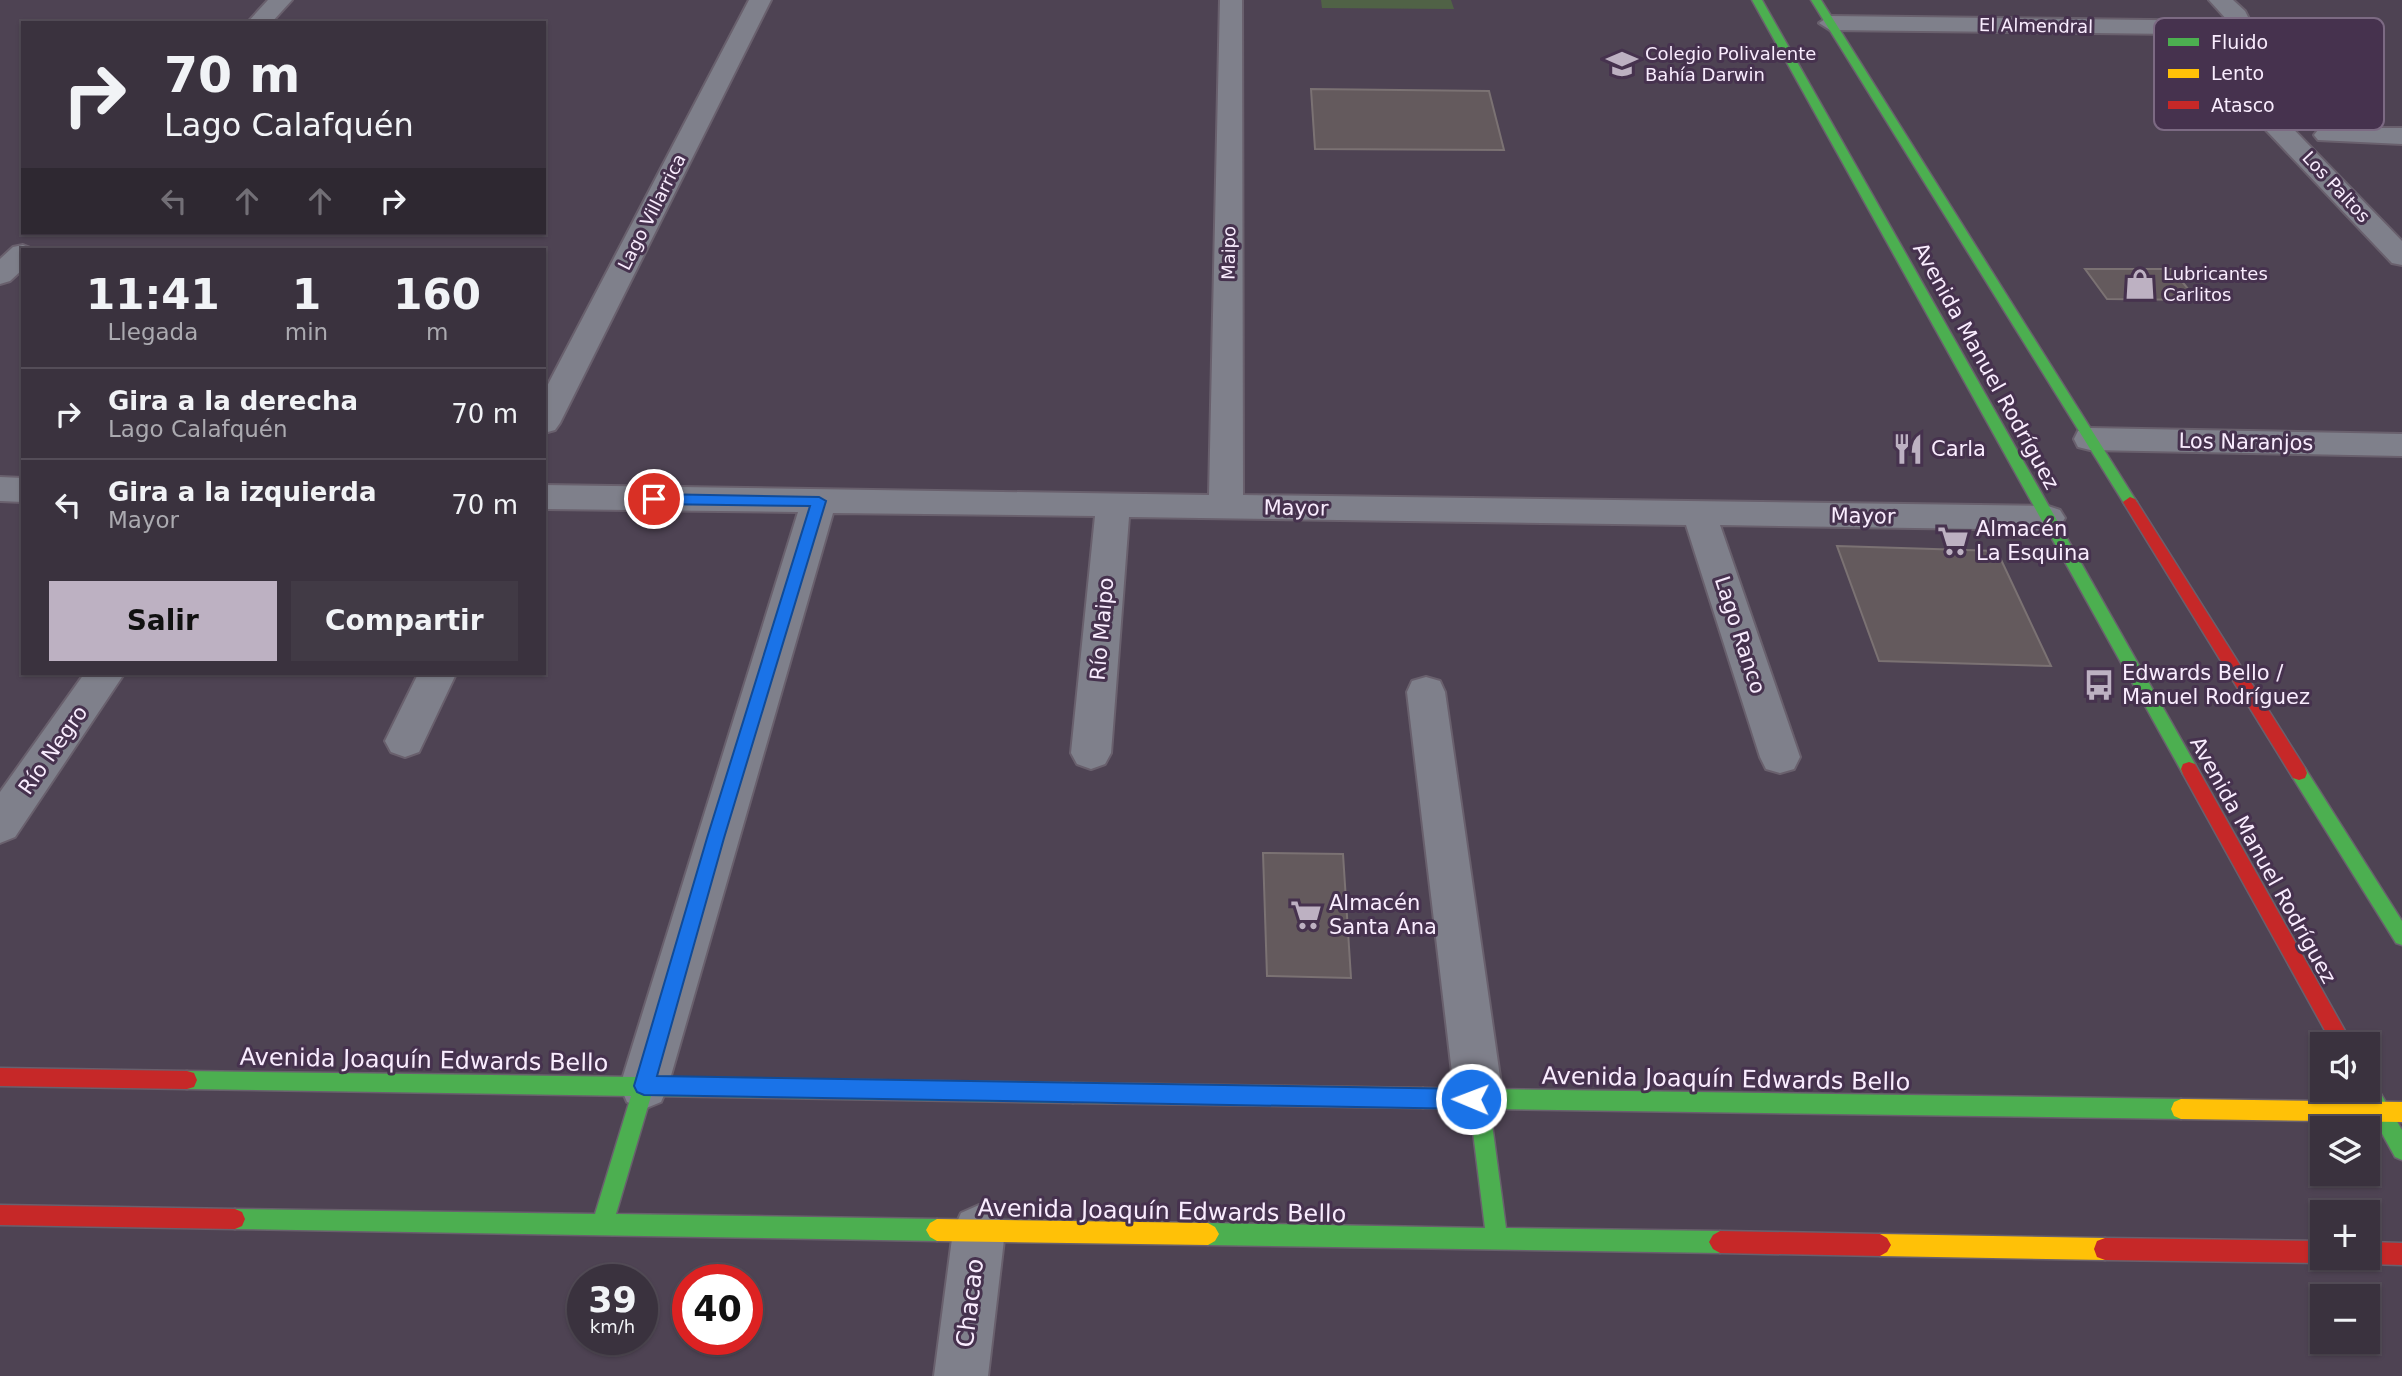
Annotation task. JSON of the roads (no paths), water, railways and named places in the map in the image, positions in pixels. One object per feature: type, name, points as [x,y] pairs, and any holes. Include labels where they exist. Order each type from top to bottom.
[{"type":"street","points":[[260,21],[281,0]]},
{"type":"street","name":"Lago Villarrica","points":[[546,419],[760,0]]},
{"type":"street","name":"Maipo","points":[[1226,507],[1231,0]]},
{"type":"street","name":"Avenida Manuel Rodríguez","points":[[1757,0],[2336,1032]]},
{"type":"street","name":"Avenida Manuel Rodríguez","points":[[1816,0],[2402,937]]},
{"type":"street","points":[[2220,0],[2238,18]]},
{"type":"street","name":"El Almendral","points":[[1830,23],[2154,27]]},
{"type":"street","name":"Los Paltos","points":[[2281,130],[2402,257]]},
{"type":"street","points":[[2348,130],[2354,136]]},
{"type":"street","points":[[2286,135],[2402,136]]},
{"type":"street","points":[[27,248],[41,235]]},
{"type":"street","points":[[0,275],[21,254]]},
{"type":"street","name":"Los Naranjos","points":[[2090,439],[2402,445]]},
{"type":"street","points":[[0,489],[21,490]]},
{"type":"street","name":"Mayor","points":[[546,497],[2048,518]]},
{"type":"street","points":[[602,1224],[819,501]]},
{"type":"street","name":"Río Maipo","points":[[1091,753],[1113,506]]},
{"type":"street","name":"Lago Ranco","points":[[1699,513],[1780,757]]},
{"type":"street","name":"Río Negro","points":[[0,825],[104,675]]},
{"type":"street","points":[[405,741],[437,675]]},
{"type":"street","points":[[1426,692],[1497,1240]]},
{"type":"street","name":"Avenida Joaquín Edwards Bello","points":[[0,1077],[2402,1112]]},
{"type":"street","points":[[2375,1102],[2402,1150]]},
{"type":"street","name":"Avenida Joaquín Edwards Bello","points":[[0,1215],[2310,1252]]},
{"type":"street","name":"Chacao","points":[[961,1376],[979,1231]]},
{"type":"street","points":[[2380,1253],[2402,1254]]},
{"type":"place","name":"Colegio Polivalente Bahía Darwin","points":[[1622,64]]},
{"type":"place","name":"Lubricantes Carlitos","points":[[2140,284]]},
{"type":"place","name":"Carla","points":[[1908,449]]},
{"type":"place","name":"Almacén La Esquina","points":[[1953,541]]},
{"type":"place","name":"Edwards Bello / Manuel Rodríguez","points":[[2099,685]]},
{"type":"place","name":"Almacén Santa Ana","points":[[1306,915]]}]
